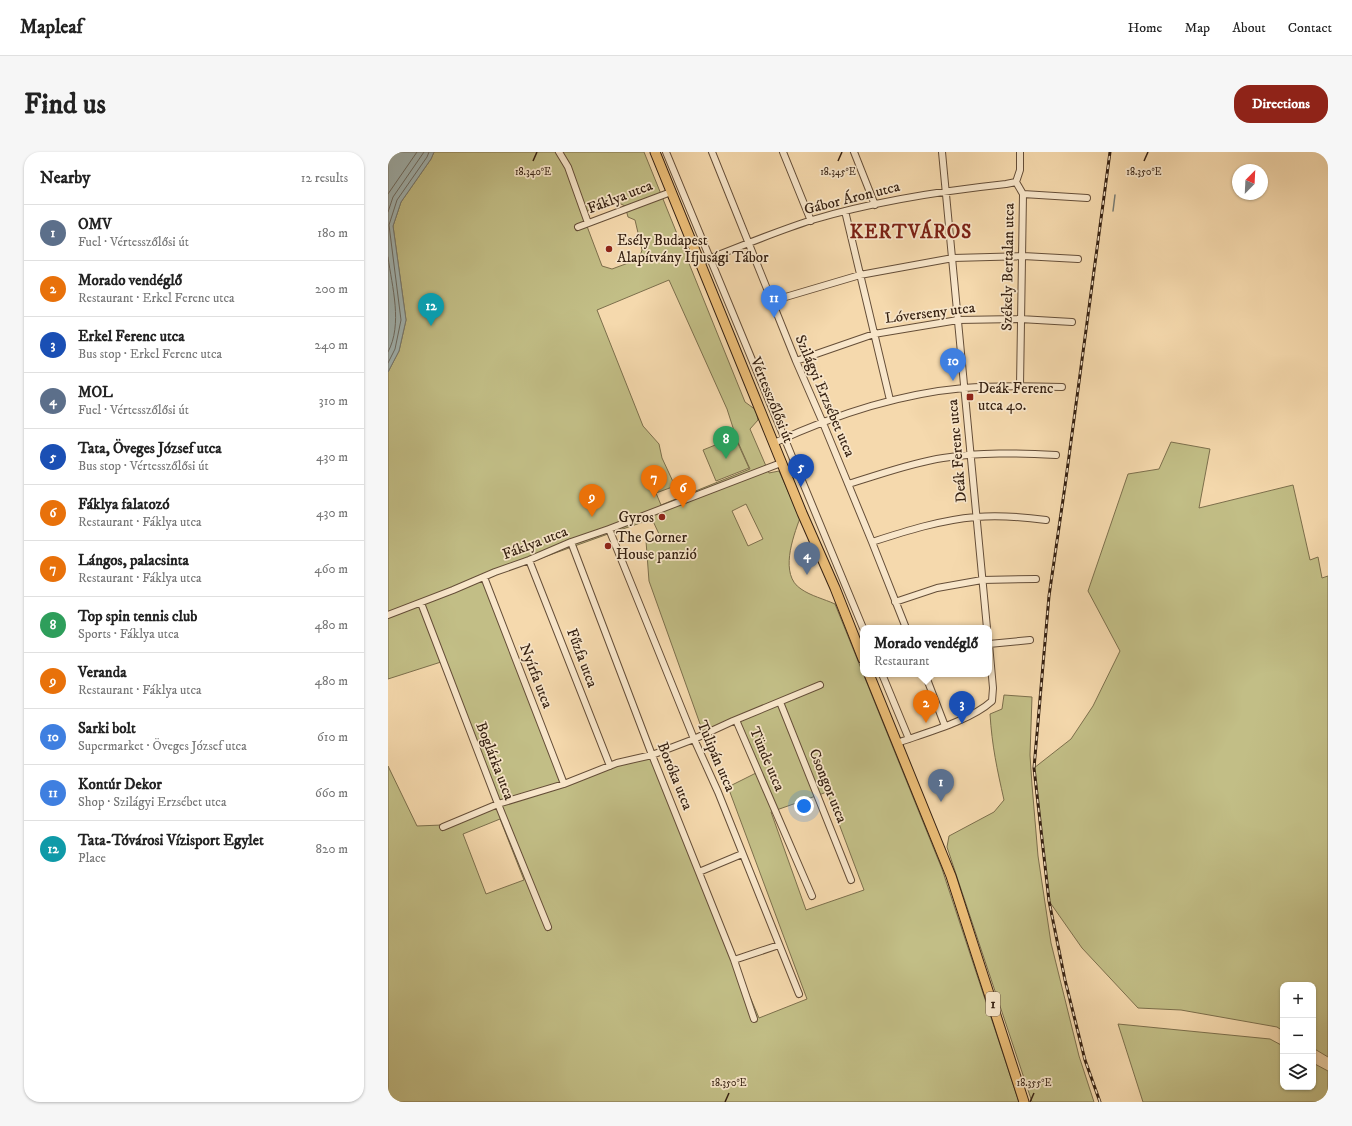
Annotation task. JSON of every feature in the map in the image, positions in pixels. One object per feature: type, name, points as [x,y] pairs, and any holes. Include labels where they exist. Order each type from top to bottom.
[{"type":"main road","name":"Vértesszőlősi út","points":[[655,152],[781,463],[835,588],[860,651]]},
{"type":"main road","name":"1","points":[[871,678],[951,876],[1024,1102]]},
{"type":"street","points":[[559,152],[568,167],[588,223]]},
{"type":"street","name":"Vértesszőlősi út","points":[[666,152],[862,625]]},
{"type":"street","name":"Szilágyi Erzsébet utca","points":[[712,152],[905,625]]},
{"type":"street","points":[[783,152],[811,221]]},
{"type":"street","points":[[854,152],[875,205]]},
{"type":"street","name":"Deák Ferenc utca","points":[[942,152],[987,625]]},
{"type":"street","name":"Székely Bertalan utca","points":[[1020,152],[1020,170],[1016,182],[1023,194],[1020,386]]},
{"type":"street","name":"Gábor Áron utca","points":[[700,262],[811,221],[845,211],[945,191],[1016,182]]},
{"type":"street","name":"Fáklya utca","points":[[578,227],[671,192]]},
{"type":"street","points":[[1023,194],[1087,198]]},
{"type":"street","points":[[845,211],[890,400]]},
{"type":"street","points":[[772,301],[860,275],[952,258],[1023,256],[1078,259]]},
{"type":"street","name":"Lóverseny utca","points":[[796,360],[874,334],[958,320],[1020,319],[1072,322]]},
{"type":"street","points":[[774,443],[823,422],[890,400],[964,388],[1020,386],[1062,387]]},
{"type":"street","points":[[848,484],[901,468],[942,458],[1008,453],[1056,455]]},
{"type":"street","name":"Fáklya utca","points":[[388,615],[571,542],[609,529],[781,463]]},
{"type":"street","points":[[872,542],[924,526],[976,517],[1016,517],[1046,520]]},
{"type":"street","name":"Tulipán utca","points":[[609,529],[694,739],[718,792],[799,994]]},
{"type":"street","name":"Boróka utca","points":[[571,542],[652,755],[734,960],[754,1020]]},
{"type":"street","name":"Fűzfa utca","points":[[529,560],[610,766]]},
{"type":"street","name":"Nyírfa utca","points":[[484,577],[564,784]]},
{"type":"street","points":[[895,602],[936,588],[982,580],[1036,579]]},
{"type":"street","name":"Boglárka utca","points":[[421,602],[498,804],[548,927]]},
{"type":"street","points":[[992,644],[1030,640]]},
{"type":"street","points":[[883,677],[909,739]]},
{"type":"street","points":[[926,677],[945,726]]},
{"type":"street","points":[[897,743],[945,726],[984,709],[992,702],[992,677]]},
{"type":"street","name":"Tünde utca","points":[[443,827],[498,804],[564,784],[630,759],[652,755],[694,739],[820,685]]},
{"type":"street","name":"Csongor utca","points":[[780,702],[851,880]]},
{"type":"street","name":"Tünde utca","points":[[736,720],[812,896]]},
{"type":"street","points":[[699,872],[742,854]]},
{"type":"street","points":[[734,960],[779,945]]},
{"type":"shaded area","points":[[434,152],[644,152],[745,402],[756,410],[758,420],[750,429],[769,473],[779,471],[800,518],[791,545],[789,565],[794,583],[813,596],[835,604],[860,666],[860,677],[864,677],[942,869],[1019,1102],[388,1102],[388,766],[417,826],[442,825],[496,802],[441,662],[388,679],[388,372],[399,351],[406,320],[393,226],[401,202],[431,159]],"holes":[[[612,200],[613,203],[619,203],[625,206],[628,217],[635,220],[642,250],[639,259],[612,269],[602,266],[582,213]],[[669,280],[727,409],[737,440],[750,469],[661,505],[656,493],[675,486],[662,458],[659,444],[643,426],[597,310]],[[746,504],[763,539],[748,546],[732,511]],[[652,519],[659,534],[646,541],[649,581],[704,735],[740,721],[758,772],[728,787],[807,999],[759,1018],[665,795],[652,755],[564,783],[483,579]],[[827,792],[864,890],[806,910],[771,812]],[[500,819],[524,880],[486,894],[463,834]]]},
{"type":"shaded area","points":[[735,437],[749,468],[716,481],[703,450]]},
{"type":"shaded area","points":[[1171,442],[1210,449],[1199,508],[1293,485],[1310,560],[1318,557],[1322,578],[1328,576],[1328,1057],[1316,1050],[1316,982],[1280,982],[1280,1029],[1277,1027],[1181,1010],[1138,1008],[1082,948],[1049,901],[1034,768],[1071,739],[1093,706],[1120,651],[1088,591],[1128,474],[1159,469]]},
{"type":"shaded area","points":[[1004,695],[1032,697],[1030,755],[1032,785],[1038,856],[1051,943],[1079,1056],[1094,1102],[1032,1102],[947,847],[949,836],[994,812],[1004,800],[995,757],[990,714],[1002,709]]},
{"type":"shaded area","points":[[1118,1024],[1270,1039],[1280,1044],[1280,1090],[1316,1090],[1316,1065],[1328,1071],[1328,1102],[1143,1102]]},
{"type":"water","points":[[388,152],[434,152],[431,159],[401,202],[393,226],[406,320],[399,351],[388,372]]},
{"type":"waterway","points":[[1113,211],[1115,195]]},
{"type":"railway","points":[[1100,1102],[1085,1060],[1065,980],[1049,901],[1034,768],[1049,596],[1110,152]]},
{"type":"place","name":"Esély Budapest Alapítvány Ifjusági Tábor","points":[[609,249]]},
{"type":"place","name":"Kontúr Dekor","points":[[774,318]]},
{"type":"place","name":"Tata-Tóvárosi Vízisport Egylet","points":[[431,326]]},
{"type":"place","name":"Sarki bolt","points":[[953,381]]},
{"type":"place","name":"Deák Ferenc utca 40.","points":[[970,397]]},
{"type":"place","name":"Top spin tennis club","points":[[726,459]]},
{"type":"place","name":"Tata, Öveges József utca","points":[[801,487]]},
{"type":"place","name":"Lángos, palacsinta","points":[[654,498]]},
{"type":"place","name":"Fáklya falatozó","points":[[683,508]]},
{"type":"place","name":"Veranda","points":[[592,517]]},
{"type":"place","name":"Gyros","points":[[662,517]]},
{"type":"place","name":"The Corner House panzió","points":[[608,546]]},
{"type":"place","name":"MOL","points":[[807,575]]},
{"type":"place","name":"Morado vendéglő","points":[[926,723]]},
{"type":"place","name":"Erkel Ferenc utca","points":[[962,724]]},
{"type":"place","name":"OMV","points":[[941,802]]},
{"type":"district","name":"KERTVÁROS","points":[[911,232]]}]
